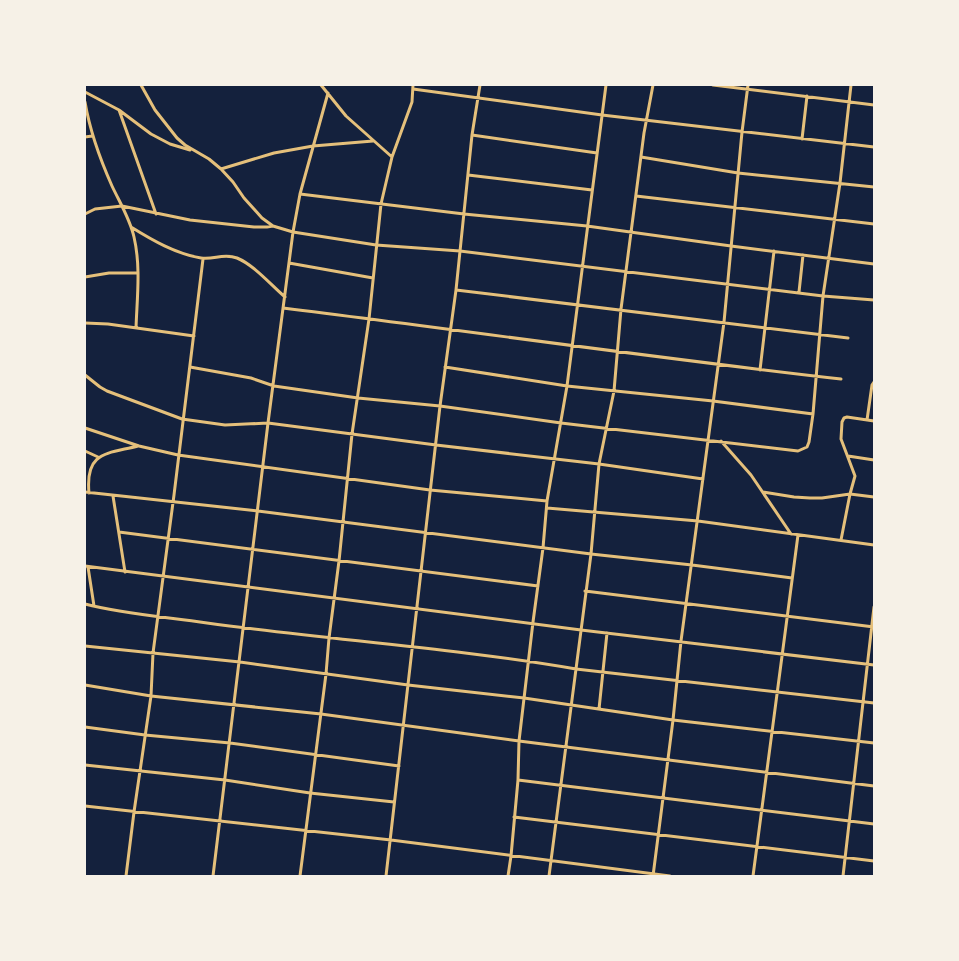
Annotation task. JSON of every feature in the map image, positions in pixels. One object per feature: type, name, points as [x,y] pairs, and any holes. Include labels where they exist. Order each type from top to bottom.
[{"type":"street","points":[[141,85],[154,110],[166,125],[177,138],[195,152]]},
{"type":"street","points":[[321,85],[346,116],[392,157]]},
{"type":"street","points":[[386,876],[440,406],[456,290],[472,135],[480,85]]},
{"type":"street","points":[[508,876],[518,780],[524,698],[543,548],[547,501],[567,386],[606,85]]},
{"type":"street","points":[[549,876],[562,786],[585,591],[591,554],[596,512],[599,464],[614,391],[621,309],[646,120],[653,85]]},
{"type":"street","points":[[713,85],[747,87],[874,105]]},
{"type":"street","points":[[190,367],[251,378],[274,386],[358,398],[440,406],[561,423],[708,439],[798,451],[807,447],[809,442],[813,414],[823,296],[840,183],[851,85]]},
{"type":"street","points":[[300,876],[326,674],[352,434],[369,319],[381,204],[392,157],[412,102],[413,87],[478,98],[602,115],[874,147]]},
{"type":"street","points":[[653,875],[673,720],[681,641],[724,322],[747,87]]},
{"type":"street","points":[[85,92],[119,110],[151,134],[170,144],[195,152],[209,159],[233,182],[244,198],[262,218],[273,226],[293,232],[376,245],[460,250],[769,290],[874,300]]},
{"type":"street","points":[[214,876],[268,423],[293,232],[300,194],[328,93]]},
{"type":"street","points":[[802,138],[806,96]]},
{"type":"street","points":[[85,102],[92,136],[131,227],[137,254],[138,273],[136,328]]},
{"type":"street","points":[[119,110],[156,214]]},
{"type":"street","points":[[472,135],[597,153]]},
{"type":"street","points":[[85,137],[92,136]]},
{"type":"street","points":[[221,169],[274,153],[313,146],[374,142]]},
{"type":"street","points":[[641,157],[738,173],[840,183],[874,188]]},
{"type":"street","points":[[468,175],[592,190]]},
{"type":"street","points":[[300,194],[464,214],[587,226],[874,264]]},
{"type":"street","points":[[636,196],[735,209],[874,224]]},
{"type":"street","points":[[85,214],[95,209],[122,206],[190,220],[254,228],[266,228],[273,226]]},
{"type":"street","points":[[131,227],[153,241],[183,254],[203,259],[228,256],[237,258],[253,268],[285,297]]},
{"type":"street","points":[[760,370],[774,251]]},
{"type":"street","points":[[798,292],[803,255]]},
{"type":"street","points":[[126,876],[139,771],[146,735],[151,696],[153,653],[203,259]]},
{"type":"street","points":[[289,263],[373,278]]},
{"type":"street","points":[[85,277],[109,273],[138,273]]},
{"type":"street","points":[[456,290],[848,338]]},
{"type":"street","points":[[283,308],[718,365],[841,379]]},
{"type":"street","points":[[85,323],[108,324],[194,336]]},
{"type":"street","points":[[445,368],[567,386],[713,401],[813,414]]},
{"type":"street","points":[[85,375],[107,391],[182,419],[225,425],[268,423],[554,460],[599,464],[703,479]]},
{"type":"street","points":[[867,420],[872,385],[874,382]]},
{"type":"street","points":[[841,540],[855,476],[841,439],[842,422],[844,418],[847,417],[874,421]]},
{"type":"street","points":[[85,428],[139,446],[178,455],[430,490],[547,501]]},
{"type":"street","points":[[721,441],[763,492],[791,534]]},
{"type":"street","points":[[139,446],[98,457],[92,464],[89,471],[87,492],[258,511],[543,548],[792,578]]},
{"type":"street","points":[[85,451],[98,457]]},
{"type":"street","points":[[848,456],[874,460]]},
{"type":"street","points":[[763,492],[810,498],[850,494],[874,497]]},
{"type":"street","points":[[113,496],[125,572]]},
{"type":"street","points":[[547,508],[698,521],[874,545]]},
{"type":"street","points":[[119,532],[538,586]]},
{"type":"street","points":[[753,876],[798,535]]},
{"type":"street","points":[[94,606],[86,566],[249,588],[533,622],[581,630],[874,665]]},
{"type":"street","points":[[585,591],[873,626]]},
{"type":"street","points":[[85,604],[244,628],[528,660],[576,669],[874,703]]},
{"type":"street","points":[[842,876],[867,664],[873,626],[874,607]]},
{"type":"street","points":[[599,709],[607,633]]},
{"type":"street","points":[[85,646],[240,662],[408,685],[572,704],[673,720],[874,743]]},
{"type":"street","points":[[85,685],[151,696],[321,714],[874,786]]},
{"type":"street","points":[[85,727],[146,735],[230,743],[399,766]]},
{"type":"street","points":[[85,765],[225,780],[310,793],[394,802]]},
{"type":"street","points":[[518,780],[874,824]]},
{"type":"street","points":[[85,806],[306,832],[390,840],[670,876]]},
{"type":"street","points":[[514,817],[874,861]]}]
